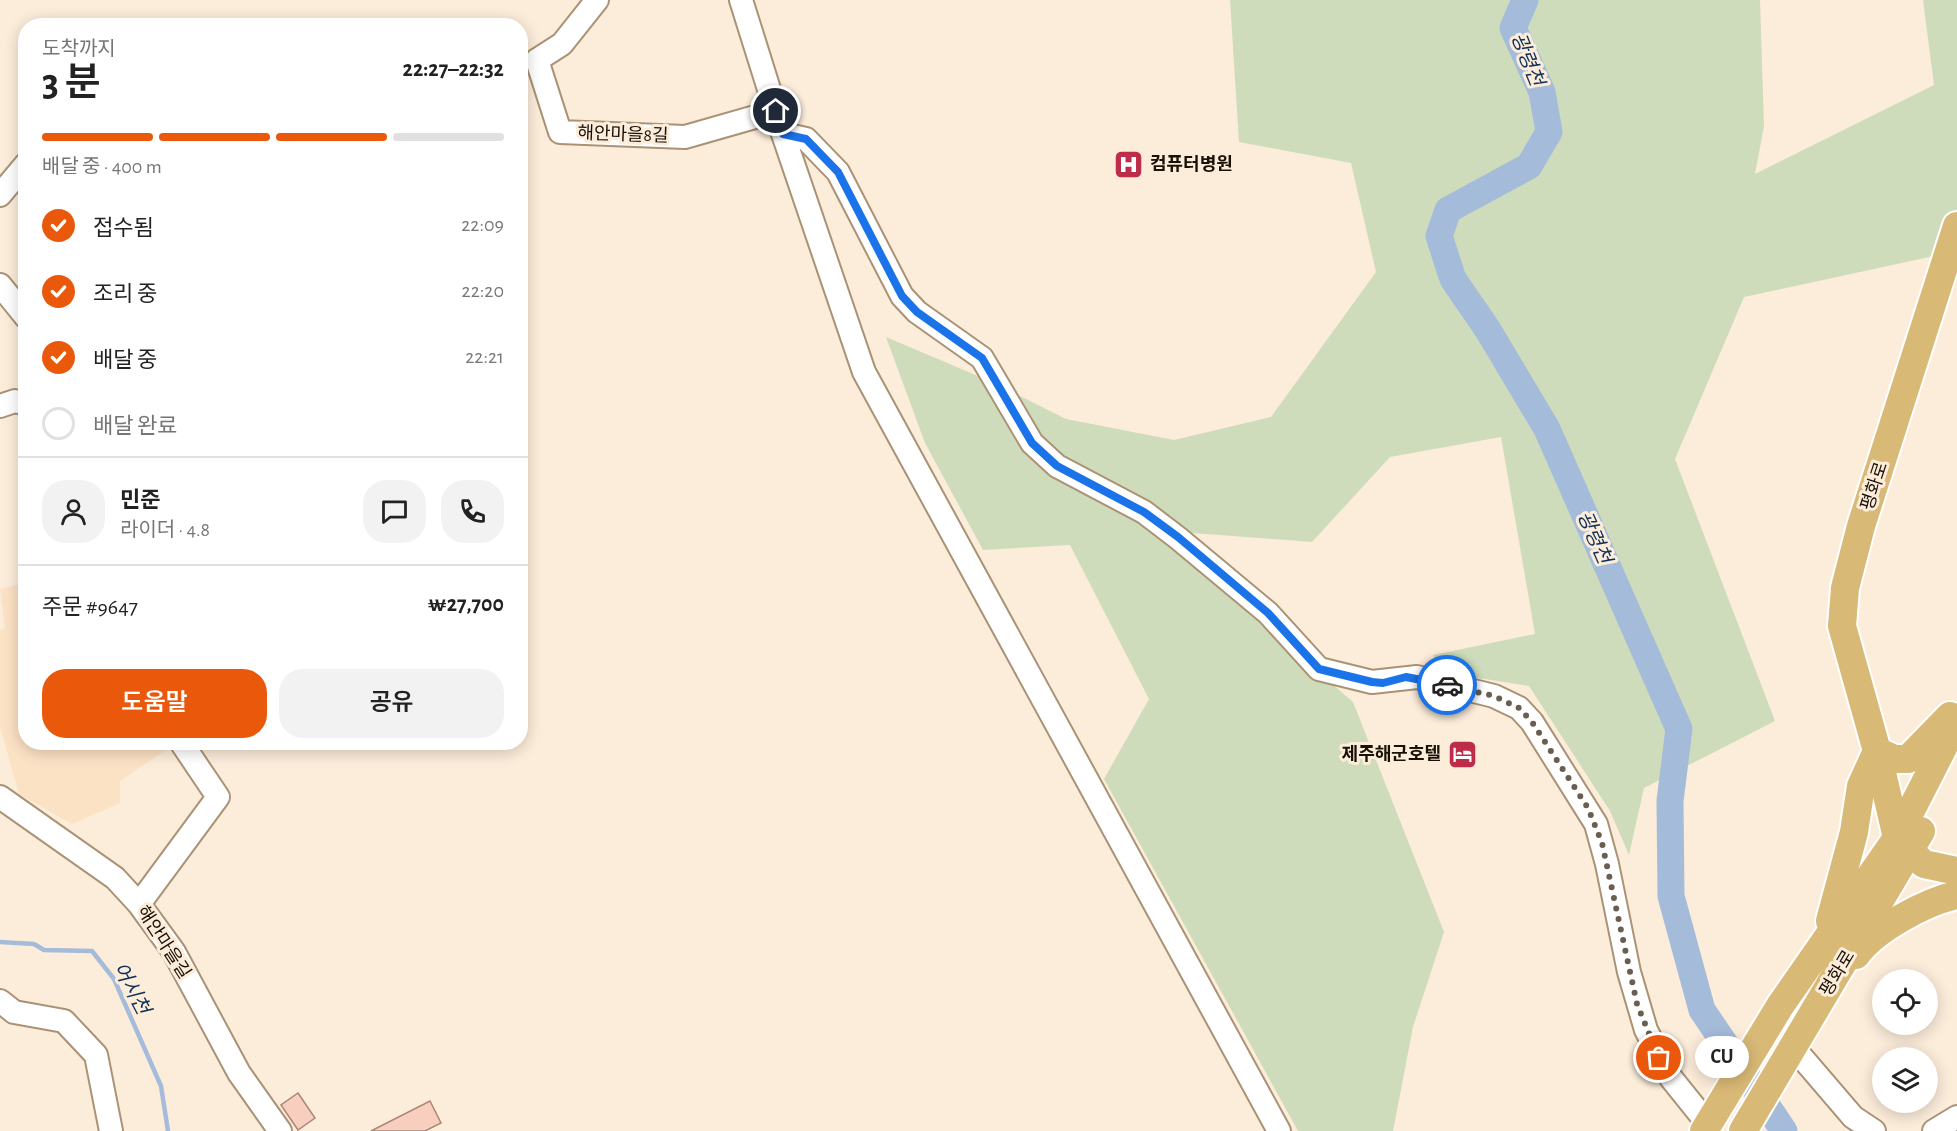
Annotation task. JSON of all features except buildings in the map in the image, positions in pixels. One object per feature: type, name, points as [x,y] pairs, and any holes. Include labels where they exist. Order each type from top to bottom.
[{"type":"main road","name":"평화로","points":[[1903,845],[1842,626],[1845,588],[1861,526],[1957,226]]},
{"type":"main road","points":[[1823,945],[1854,832],[1860,786],[1877,751],[1894,759],[1908,759],[1957,709]]},
{"type":"main road","name":"평화로","points":[[1706,1127],[1780,1006],[1823,945],[1903,845],[1957,720]]},
{"type":"main road","name":"평화로","points":[[1743,1131],[1790,1052],[1903,845],[1957,762]]},
{"type":"main road","points":[[1903,845],[1924,864],[1957,871]]},
{"type":"main road","points":[[1814,1009],[1863,946],[1910,914],[1957,895]]},
{"type":"street","points":[[529,59],[562,44],[597,0]]},
{"type":"street","points":[[741,0],[783,134],[864,372],[1279,1131]]},
{"type":"street","name":"해안마을8길","points":[[529,59],[560,132],[685,137],[776,111]]},
{"type":"street","points":[[783,134],[806,139],[838,172],[902,296],[917,312],[982,358],[1032,443],[1057,466],[1144,512],[1178,537],[1268,613],[1319,669],[1372,682],[1417,677],[1494,696],[1519,708],[1532,722],[1596,824],[1629,972],[1646,1030],[1671,1078],[1706,1127]]},
{"type":"street","points":[[0,195],[18,174]]},
{"type":"street","points":[[0,285],[18,306]]},
{"type":"street","points":[[0,406],[18,402]]},
{"type":"street","points":[[140,904],[218,797],[186,750]]},
{"type":"street","name":"해안마을길","points":[[0,797],[115,878],[140,904],[174,952],[239,1073],[280,1131]]},
{"type":"street","points":[[0,1001],[14,1012],[64,1021],[96,1055],[111,1131]]},
{"type":"street","points":[[1790,1052],[1853,1117],[1874,1131]]},
{"type":"street","points":[[1935,1131],[1957,1117]]},
{"type":"shaded area","points":[[18,585],[18,750],[166,750],[120,781],[120,803],[72,824],[19,794],[0,727],[0,630],[5,628],[0,589]]},
{"type":"green space","points":[[1230,0],[1760,0],[1764,126],[1755,174],[1934,85],[1923,0],[1957,0],[1957,251],[1744,297],[1675,459],[1775,721],[1644,788],[1629,855],[1610,811],[1529,686],[1446,673],[1433,655],[1535,634],[1501,437],[1390,457],[1312,542],[1153,530],[1353,702],[1444,932],[1413,1027],[1393,1131],[1298,1131],[1104,779],[1149,699],[1070,545],[983,550],[925,443],[886,337],[992,382],[1066,419],[1174,440],[1271,417],[1376,272],[1351,163],[1239,142]]},
{"type":"waterway","name":"광령천","points":[[1525,0],[1513,28],[1542,92],[1549,132],[1529,166],[1448,210],[1439,236],[1453,279],[1488,330],[1547,429],[1679,729],[1670,801],[1671,896],[1702,1010],[1784,1131]]},
{"type":"waterway","name":"어시천","points":[[0,942],[34,944],[44,950],[92,951],[114,979],[161,1086],[168,1131]]},
{"type":"way so far","points":[[1447,685],[1494,696],[1519,708],[1532,722],[1588,808],[1602,843],[1637,1004],[1659,1058]]},
{"type":"place","name":"컴퓨터병원","points":[[1129,164]]},
{"type":"place","name":"제주해군호텔","points":[[1462,754]]},
{"type":"place","name":"CU","points":[[1659,1058]]},
{"type":"route","points":[[776,111],[783,134],[806,139],[838,172],[861,212],[880,257],[909,305],[982,358],[1032,443],[1057,466],[1144,512],[1178,537],[1268,613],[1310,662],[1319,669],[1372,682],[1383,683],[1406,677],[1417,677],[1447,685]]}]
